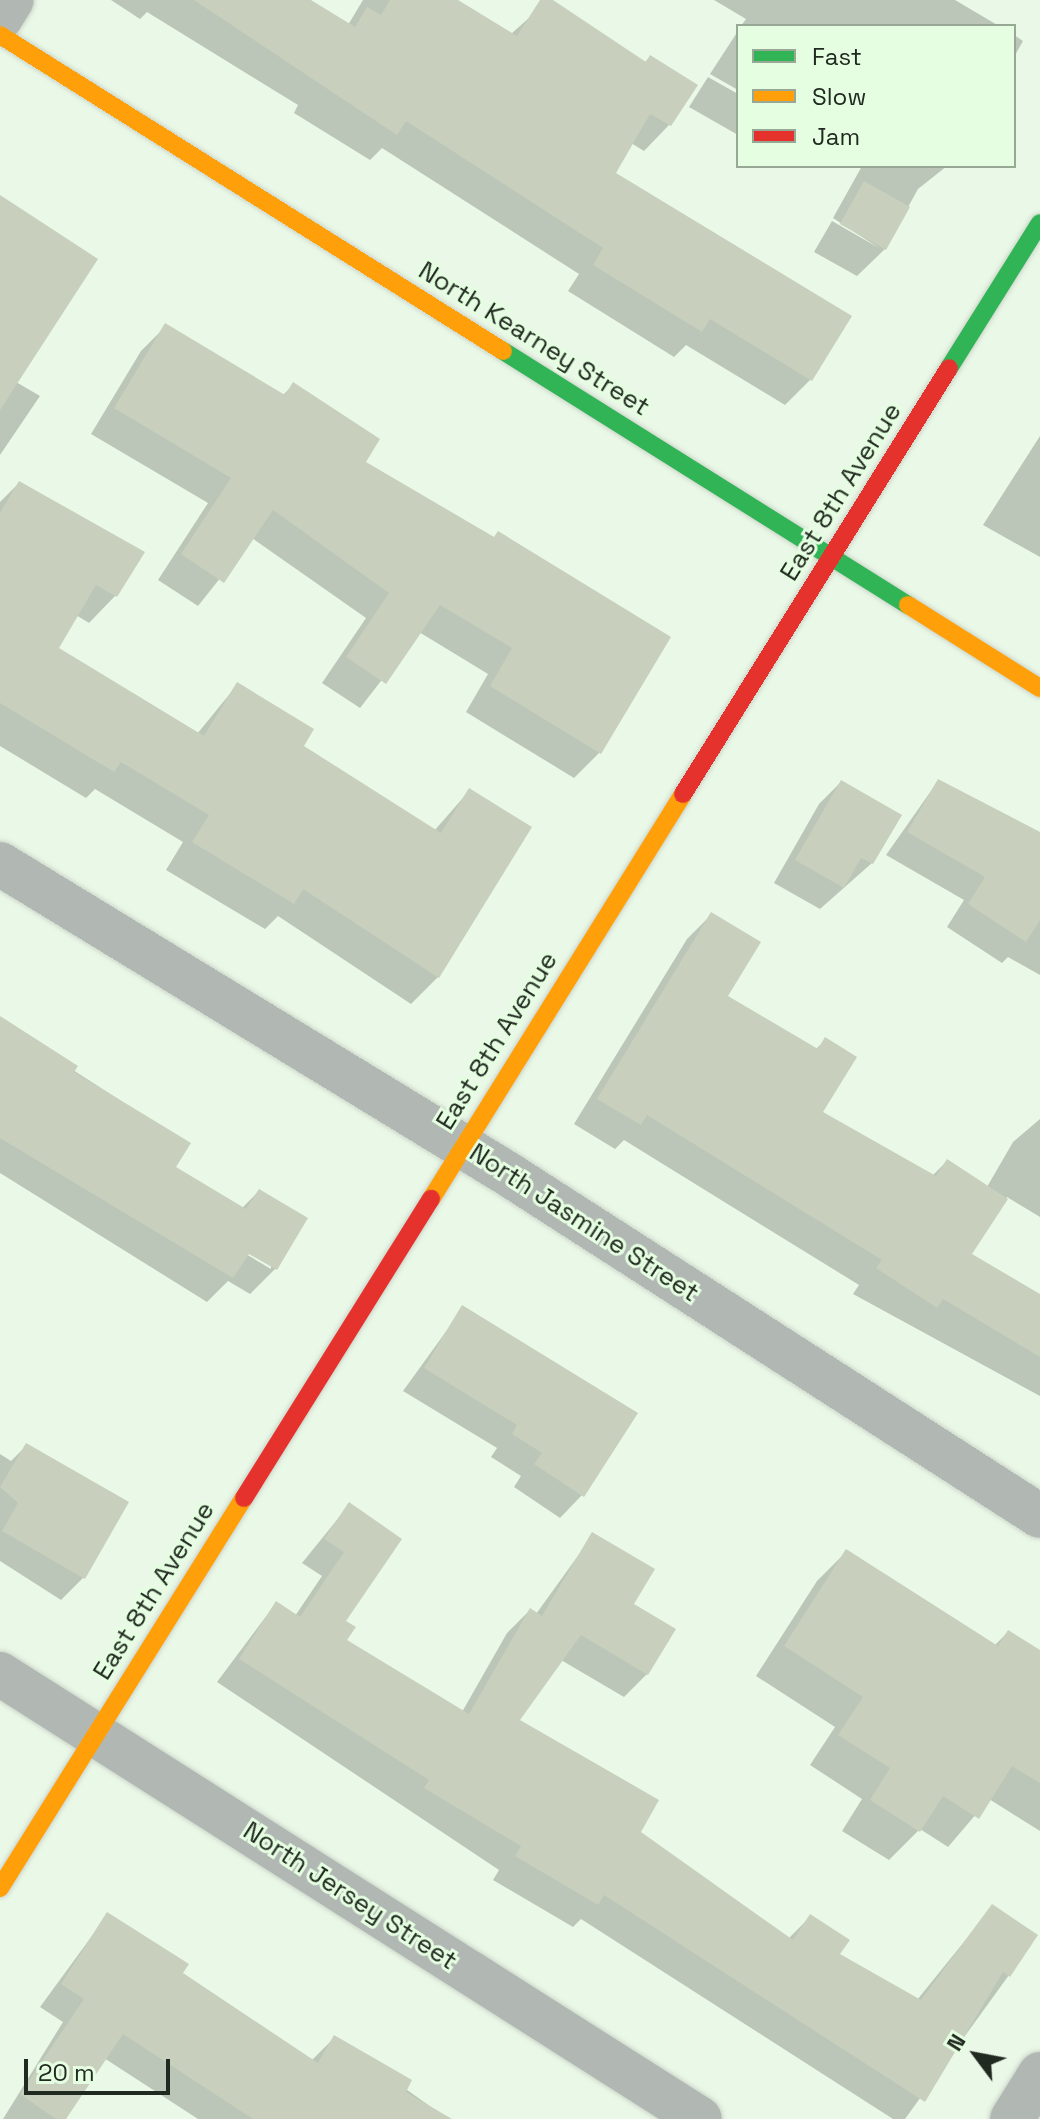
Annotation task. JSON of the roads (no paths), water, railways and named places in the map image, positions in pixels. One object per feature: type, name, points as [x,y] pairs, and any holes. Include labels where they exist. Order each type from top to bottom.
[{"type":"street","points":[[0,19],[12,0]]},
{"type":"street","name":"North Kearney Street","points":[[0,35],[1040,688]]},
{"type":"street","name":"East 8th Avenue","points":[[0,1888],[1040,223]]},
{"type":"street","name":"North Jasmine Street","points":[[0,864],[462,1145],[1040,1516]]},
{"type":"street","name":"North Jersey Street","points":[[0,1674],[700,2119]]},
{"type":"street","points":[[1012,2119],[1040,2074]]}]
